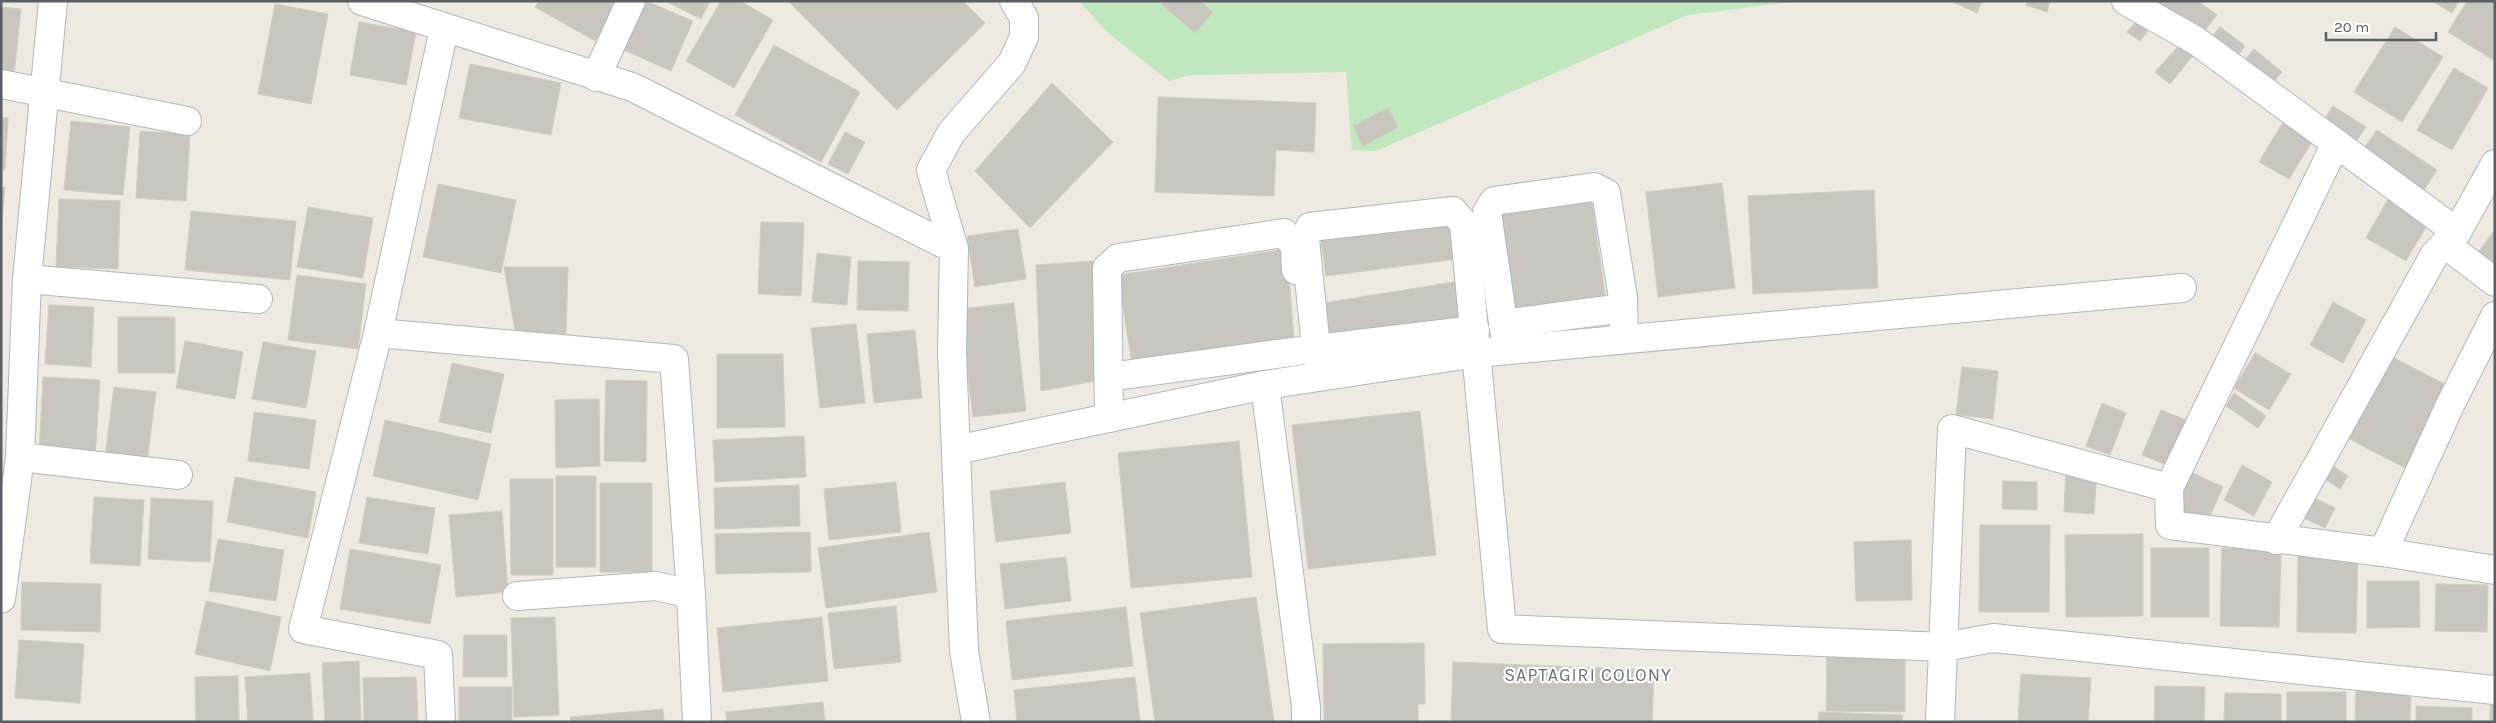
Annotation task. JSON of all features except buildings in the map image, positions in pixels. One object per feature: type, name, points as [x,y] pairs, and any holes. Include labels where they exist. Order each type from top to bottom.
[{"type":"street","points":[[1,599],[20,457],[27,279],[54,1]]},
{"type":"street","points":[[362,1],[444,29],[632,87],[954,249]]},
{"type":"street","points":[[596,76],[631,1]]},
{"type":"street","points":[[976,722],[964,651],[952,353],[954,249],[931,170],[951,133],[1012,63],[1024,37],[1024,18],[1014,1]]},
{"type":"street","points":[[2126,1],[2195,40],[2336,143],[2451,238],[2495,282]]},
{"type":"street","points":[[441,722],[438,655],[303,629],[378,333],[444,29]]},
{"type":"street","points":[[1,84],[187,121]]},
{"type":"street","points":[[2336,143],[2169,488],[2170,525],[2276,540],[2383,552],[2495,570]]},
{"type":"street","points":[[2276,540],[2435,254],[2451,238],[2495,164]]},
{"type":"street","points":[[1507,350],[1487,212],[1494,201],[1594,187],[1606,193],[1623,308],[1624,339]]},
{"type":"street","points":[[1308,350],[1305,239],[1310,227],[1453,211],[1464,224],[1502,629],[1944,648],[1993,638],[2495,690]]},
{"type":"street","points":[[1109,418],[1106,268],[1118,258],[1284,233],[1295,246],[1312,378]]},
{"type":"street","points":[[27,279],[258,299]]},
{"type":"street","points":[[1109,377],[1308,350],[1476,341],[1507,350],[2182,288]]},
{"type":"street","points":[[1503,324],[1623,308]]},
{"type":"street","points":[[2383,552],[2450,405],[2495,316]]},
{"type":"street","points":[[378,333],[674,359],[691,594],[697,722]]},
{"type":"street","points":[[956,450],[1265,385],[1312,378],[1476,341]]},
{"type":"street","points":[[1265,385],[1306,707],[1306,722]]},
{"type":"street","points":[[1940,722],[1952,429],[2169,488]]},
{"type":"street","points":[[20,457],[178,475]]},
{"type":"street","points":[[517,596],[656,586],[691,594]]},
{"type":"green space","points":[[1079,1],[1798,1],[1688,15],[1376,151],[1352,150],[1346,72],[1191,75],[1169,81],[1107,32]]},
{"type":"district","name":"SAPTAGIRI COLONY","points":[[1588,675]]}]
